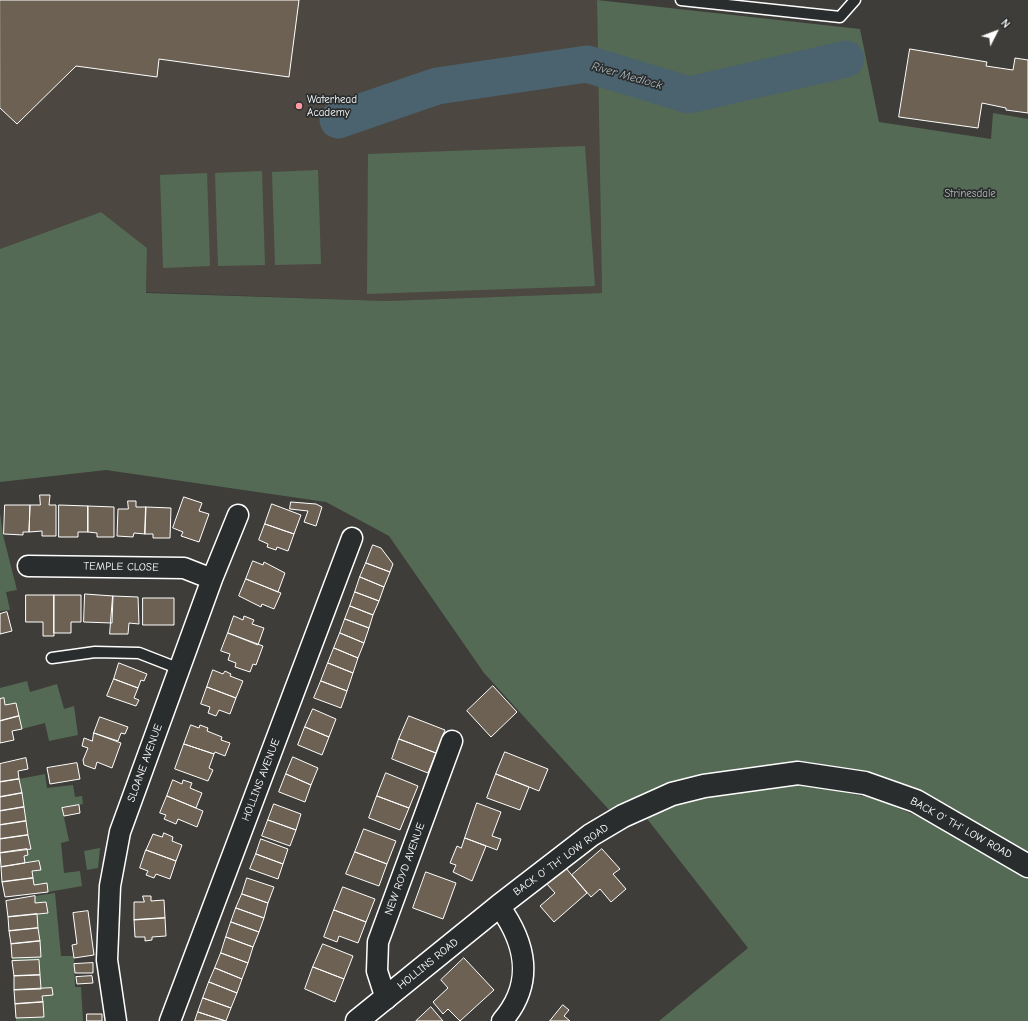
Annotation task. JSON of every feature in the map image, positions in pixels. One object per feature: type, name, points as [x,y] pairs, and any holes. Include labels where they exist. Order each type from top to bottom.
[{"type":"street","name":"SLOANE AVENUE","points":[[116,1021],[107,960],[111,879],[120,832],[212,578],[238,515]]},
{"type":"street","name":"HOLLINS AVENUE","points":[[170,1021],[352,538]]},
{"type":"street","name":"TEMPLE CLOSE","points":[[28,566],[184,568],[212,578]]},
{"type":"street","name":"NEW ROYD AVENUE","points":[[386,999],[377,971],[378,942],[452,741]]},
{"type":"street","name":"BACK O' TH' LOW ROAD","points":[[499,906],[591,835],[623,816],[672,794],[704,786],[798,773],[865,783],[916,801],[1028,866]]},
{"type":"street","name":"HOLLINS ROAD","points":[[357,1021],[499,906]]},
{"type":"street","points":[[499,906],[511,923],[520,942],[524,964],[519,995],[509,1013],[502,1021]]},
{"type":"lane","points":[[681,0],[840,17],[855,0]]},
{"type":"lane","points":[[52,658],[95,652],[139,653],[180,669]]},
{"type":"shaded area","name":"Waterhead Academy","points":[[0,0],[597,0],[602,293],[387,301],[146,292],[147,248],[101,212],[0,249]]},
{"type":"green space","name":"Strinesdale","points":[[597,0],[860,29],[879,122],[991,139],[993,113],[1028,119],[1028,856],[834,768],[612,813],[484,673],[389,536],[326,502],[106,470],[0,482],[0,249],[101,212],[147,248],[146,293],[387,301],[602,293]]},
{"type":"green space","points":[[585,146],[595,286],[367,294],[368,154]]},
{"type":"green space","points":[[318,170],[321,264],[275,265],[272,172]]},
{"type":"green space","points":[[262,171],[265,265],[218,266],[215,173]]},
{"type":"green space","points":[[207,173],[210,266],[163,268],[160,175]]},
{"type":"green space","points":[[0,513],[3,535],[17,590],[6,592],[10,610],[0,611]]},
{"type":"green space","points":[[27,681],[30,692],[57,684],[64,709],[74,706],[78,735],[49,741],[45,723],[22,729],[16,703],[5,705],[4,698],[0,699],[0,688]]},
{"type":"green space","points":[[45,774],[47,788],[73,785],[75,797],[82,796],[83,804],[62,808],[69,841],[61,843],[64,873],[80,871],[82,886],[48,892],[46,883],[34,885],[32,871],[41,870],[39,861],[25,863],[24,856],[28,855],[27,849],[31,848],[19,779]]},
{"type":"green space","points":[[807,784],[876,799],[934,823],[1028,879],[1028,1021],[659,1021],[748,948],[641,811],[730,788]]},
{"type":"green space","points":[[100,848],[98,868],[87,870],[84,851]]},
{"type":"green space","points":[[55,893],[61,956],[74,956],[75,987],[81,987],[83,1021],[16,1021],[16,1018],[44,1017],[42,996],[53,995],[52,988],[41,989],[39,960],[12,961],[12,958],[41,957],[37,914],[48,912],[46,902],[35,903],[35,896]]},
{"type":"building","points":[[0,0],[299,0],[289,77],[159,59],[157,77],[76,66],[17,124],[0,108]]},
{"type":"building","points":[[910,49],[987,62],[986,66],[1013,70],[1015,58],[1028,60],[1028,113],[1006,110],[1006,108],[982,103],[978,128],[899,117]]},
{"type":"building","points":[[40,495],[50,495],[49,505],[56,505],[56,536],[42,536],[42,531],[29,532],[30,505],[40,505]]},
{"type":"building","points":[[184,497],[202,503],[199,511],[209,514],[199,542],[181,536],[183,532],[173,528]]},
{"type":"building","points":[[128,501],[136,501],[136,507],[146,507],[145,534],[134,533],[133,537],[117,536],[118,509],[128,509]]},
{"type":"building","points":[[291,502],[316,504],[322,507],[316,526],[304,522],[308,511],[290,509]]},
{"type":"building","points":[[272,504],[301,515],[294,534],[265,524]]},
{"type":"building","points":[[5,505],[30,505],[29,532],[23,532],[23,535],[4,534]]},
{"type":"building","points":[[59,505],[88,506],[88,532],[78,532],[78,537],[59,537]]},
{"type":"building","points":[[88,506],[114,507],[114,537],[97,537],[97,533],[88,532]]},
{"type":"building","points":[[146,507],[171,508],[170,538],[153,538],[153,534],[145,534]]},
{"type":"building","points":[[265,524],[294,534],[288,551],[277,547],[276,550],[267,547],[268,544],[259,540]]},
{"type":"building","points":[[373,545],[381,548],[393,564],[390,572],[366,563]]},
{"type":"building","points":[[253,561],[263,565],[264,562],[285,573],[278,592],[246,579]]},
{"type":"building","points":[[366,563],[390,572],[384,587],[360,577]]},
{"type":"building","points":[[360,577],[384,587],[379,601],[355,592]]},
{"type":"building","points":[[246,579],[281,593],[274,609],[262,604],[261,607],[239,596]]},
{"type":"building","points":[[355,592],[379,601],[373,615],[350,606]]},
{"type":"building","points":[[85,594],[113,596],[112,623],[84,622]]},
{"type":"building","points":[[26,595],[54,595],[54,636],[43,636],[43,622],[26,622]]},
{"type":"building","points":[[54,595],[81,595],[81,622],[71,622],[71,633],[54,633]]},
{"type":"building","points":[[113,596],[138,597],[139,624],[129,623],[128,634],[110,634]]},
{"type":"building","points":[[143,598],[174,598],[174,625],[143,625]]},
{"type":"building","points":[[350,606],[373,615],[369,628],[345,619]]},
{"type":"building","points":[[7,612],[12,631],[0,634],[0,614]]},
{"type":"building","points":[[234,616],[243,620],[244,616],[254,620],[252,624],[264,628],[258,645],[228,633]]},
{"type":"building","points":[[345,619],[369,628],[364,643],[340,633]]},
{"type":"building","points":[[228,633],[263,646],[256,665],[253,664],[250,672],[235,667],[236,663],[228,660],[230,654],[221,651]]},
{"type":"building","points":[[340,633],[364,643],[358,658],[334,648]]},
{"type":"building","points":[[334,648],[358,658],[353,673],[328,663]]},
{"type":"building","points":[[119,663],[147,674],[144,681],[141,680],[138,688],[114,679]]},
{"type":"building","points":[[328,663],[353,673],[347,691],[321,681]]},
{"type":"building","points":[[213,670],[223,674],[225,671],[231,674],[230,676],[243,681],[236,698],[207,687]]},
{"type":"building","points":[[114,679],[138,688],[134,698],[139,700],[136,706],[107,696]]},
{"type":"building","points":[[321,681],[347,691],[341,708],[314,698]]},
{"type":"building","points":[[493,686],[517,712],[491,737],[467,711]]},
{"type":"building","points":[[207,687],[236,698],[230,714],[219,710],[216,716],[208,713],[210,707],[201,704]]},
{"type":"building","points":[[4,698],[5,705],[16,703],[19,716],[0,721],[0,699]]},
{"type":"building","points":[[313,709],[336,719],[329,737],[305,727]]},
{"type":"building","points":[[19,716],[22,729],[12,731],[14,740],[0,743],[0,721]]},
{"type":"building","points":[[409,716],[445,730],[436,753],[399,739]]},
{"type":"building","points":[[100,717],[128,727],[125,734],[121,733],[118,741],[94,733]]},
{"type":"building","points":[[191,725],[199,728],[200,725],[208,728],[207,731],[222,737],[221,740],[230,743],[225,756],[184,744]]},
{"type":"building","points":[[305,727],[329,737],[322,755],[298,745]]},
{"type":"building","points":[[94,733],[121,743],[112,768],[97,762],[95,769],[84,765],[83,760],[88,748],[82,746],[84,738],[92,741]]},
{"type":"building","points":[[399,739],[436,753],[428,773],[392,759]]},
{"type":"building","points":[[184,744],[214,754],[209,768],[213,770],[208,781],[175,769]]},
{"type":"building","points":[[505,752],[548,769],[539,791],[496,774]]},
{"type":"building","points":[[293,757],[318,768],[311,785],[286,774]]},
{"type":"building","points":[[26,758],[28,769],[18,771],[19,779],[0,782],[0,764]]},
{"type":"building","points":[[77,763],[80,779],[50,784],[47,768]]},
{"type":"building","points":[[386,773],[418,786],[409,808],[377,796]]},
{"type":"building","points":[[286,774],[311,785],[305,802],[279,792]]},
{"type":"building","points":[[496,774],[529,787],[520,810],[487,798]]},
{"type":"building","points":[[19,779],[22,793],[0,797],[0,782]]},
{"type":"building","points":[[173,780],[182,784],[183,780],[192,783],[190,788],[202,793],[196,808],[167,796]]},
{"type":"building","points":[[22,793],[24,807],[0,811],[0,797]]},
{"type":"building","points":[[167,796],[203,811],[197,827],[178,819],[176,824],[164,819],[166,815],[160,813]]},
{"type":"building","points":[[377,796],[409,808],[400,830],[369,818]]},
{"type":"building","points":[[477,803],[501,812],[492,836],[501,839],[497,850],[465,838]]},
{"type":"building","points":[[274,804],[301,814],[296,830],[268,820]]},
{"type":"building","points":[[79,805],[80,813],[64,816],[62,808]]},
{"type":"building","points":[[24,807],[26,821],[0,825],[0,811]]},
{"type":"building","points":[[268,820],[296,830],[290,846],[262,836]]},
{"type":"building","points":[[26,821],[28,835],[0,839],[0,825]]},
{"type":"building","points":[[364,829],[396,841],[387,864],[355,852]]},
{"type":"building","points":[[164,833],[173,837],[172,841],[182,845],[176,861],[146,850],[153,834],[162,837]]},
{"type":"building","points":[[28,835],[31,849],[0,853],[0,839]]},
{"type":"building","points":[[465,838],[486,846],[472,881],[453,872],[456,865],[450,863],[457,846],[461,848]]},
{"type":"building","points":[[261,839],[288,849],[283,864],[256,854]]},
{"type":"building","points":[[27,849],[28,855],[24,856],[25,863],[1,867],[0,853]]},
{"type":"building","points":[[602,849],[620,869],[613,874],[626,889],[611,902],[600,889],[591,897],[572,875]]},
{"type":"building","points":[[146,850],[176,861],[170,879],[156,874],[154,878],[146,875],[148,871],[140,868]]},
{"type":"building","points":[[355,852],[387,864],[379,886],[346,874]]},
{"type":"building","points":[[256,854],[283,864],[278,879],[250,869]]},
{"type":"building","points":[[39,861],[41,870],[32,871],[33,878],[2,882],[1,867]]},
{"type":"building","points":[[565,867],[587,893],[554,922],[540,906],[555,893],[546,883]]},
{"type":"building","points":[[426,872],[456,883],[443,919],[413,908]]},
{"type":"building","points":[[33,878],[34,885],[47,883],[48,892],[5,897],[2,882]]},
{"type":"building","points":[[247,878],[274,887],[268,903],[242,894]]},
{"type":"building","points":[[343,887],[375,899],[366,922],[334,910]]},
{"type":"building","points":[[242,894],[268,903],[264,918],[236,908]]},
{"type":"building","points":[[35,896],[35,903],[46,902],[48,913],[8,917],[6,901]]},
{"type":"building","points":[[143,896],[151,896],[151,901],[164,900],[165,918],[134,920],[134,902],[144,902]]},
{"type":"building","points":[[236,908],[264,918],[259,932],[231,922]]},
{"type":"building","points":[[334,910],[366,922],[358,943],[339,936],[337,942],[324,937]]},
{"type":"building","points":[[88,911],[94,955],[74,958],[72,945],[77,944],[73,913]]},
{"type":"building","points":[[37,914],[38,928],[9,931],[8,917]]},
{"type":"building","points":[[165,918],[166,936],[152,937],[152,940],[145,941],[145,937],[135,937],[134,920]]},
{"type":"building","points":[[231,922],[259,932],[253,947],[226,937]]},
{"type":"building","points":[[38,928],[40,941],[11,944],[9,931]]},
{"type":"building","points":[[226,937],[253,947],[248,963],[221,953]]},
{"type":"building","points":[[40,941],[41,957],[12,958],[11,944]]},
{"type":"building","points":[[323,944],[353,956],[344,979],[313,967]]},
{"type":"building","points":[[221,953],[248,963],[242,979],[215,968]]},
{"type":"building","points":[[464,958],[494,990],[460,1021],[448,1009],[443,1014],[433,1002],[448,988],[441,980]]},
{"type":"building","points":[[39,960],[40,975],[14,976],[12,961]]},
{"type":"building","points":[[93,963],[93,973],[75,973],[74,964]]},
{"type":"building","points":[[313,967],[344,979],[335,1002],[305,989]]},
{"type":"building","points":[[215,968],[242,979],[237,993],[209,982]]},
{"type":"building","points":[[40,975],[41,989],[14,990],[14,976]]},
{"type":"building","points":[[92,976],[93,983],[77,984],[76,977]]},
{"type":"building","points":[[209,982],[237,993],[231,1008],[203,998]]},
{"type":"building","points":[[52,988],[53,995],[42,996],[43,1002],[15,1004],[14,990]]},
{"type":"building","points":[[203,998],[231,1008],[226,1021],[198,1012]]},
{"type":"building","points":[[43,1002],[44,1017],[16,1018],[15,1004]]},
{"type":"building","points":[[563,1005],[569,1010],[564,1016],[570,1021],[550,1021]]},
{"type":"building","points":[[431,1007],[443,1021],[416,1021]]},
{"type":"building","points":[[198,1012],[225,1021],[195,1021]]},
{"type":"building","points":[[87,1014],[102,1014],[102,1021],[87,1021]]},
{"type":"waterway","name":"River Medlock","points":[[338,120],[437,86],[587,64],[689,95],[846,59]]},
{"type":"place","name":"Waterhead Academy","points":[[299,106]]}]
